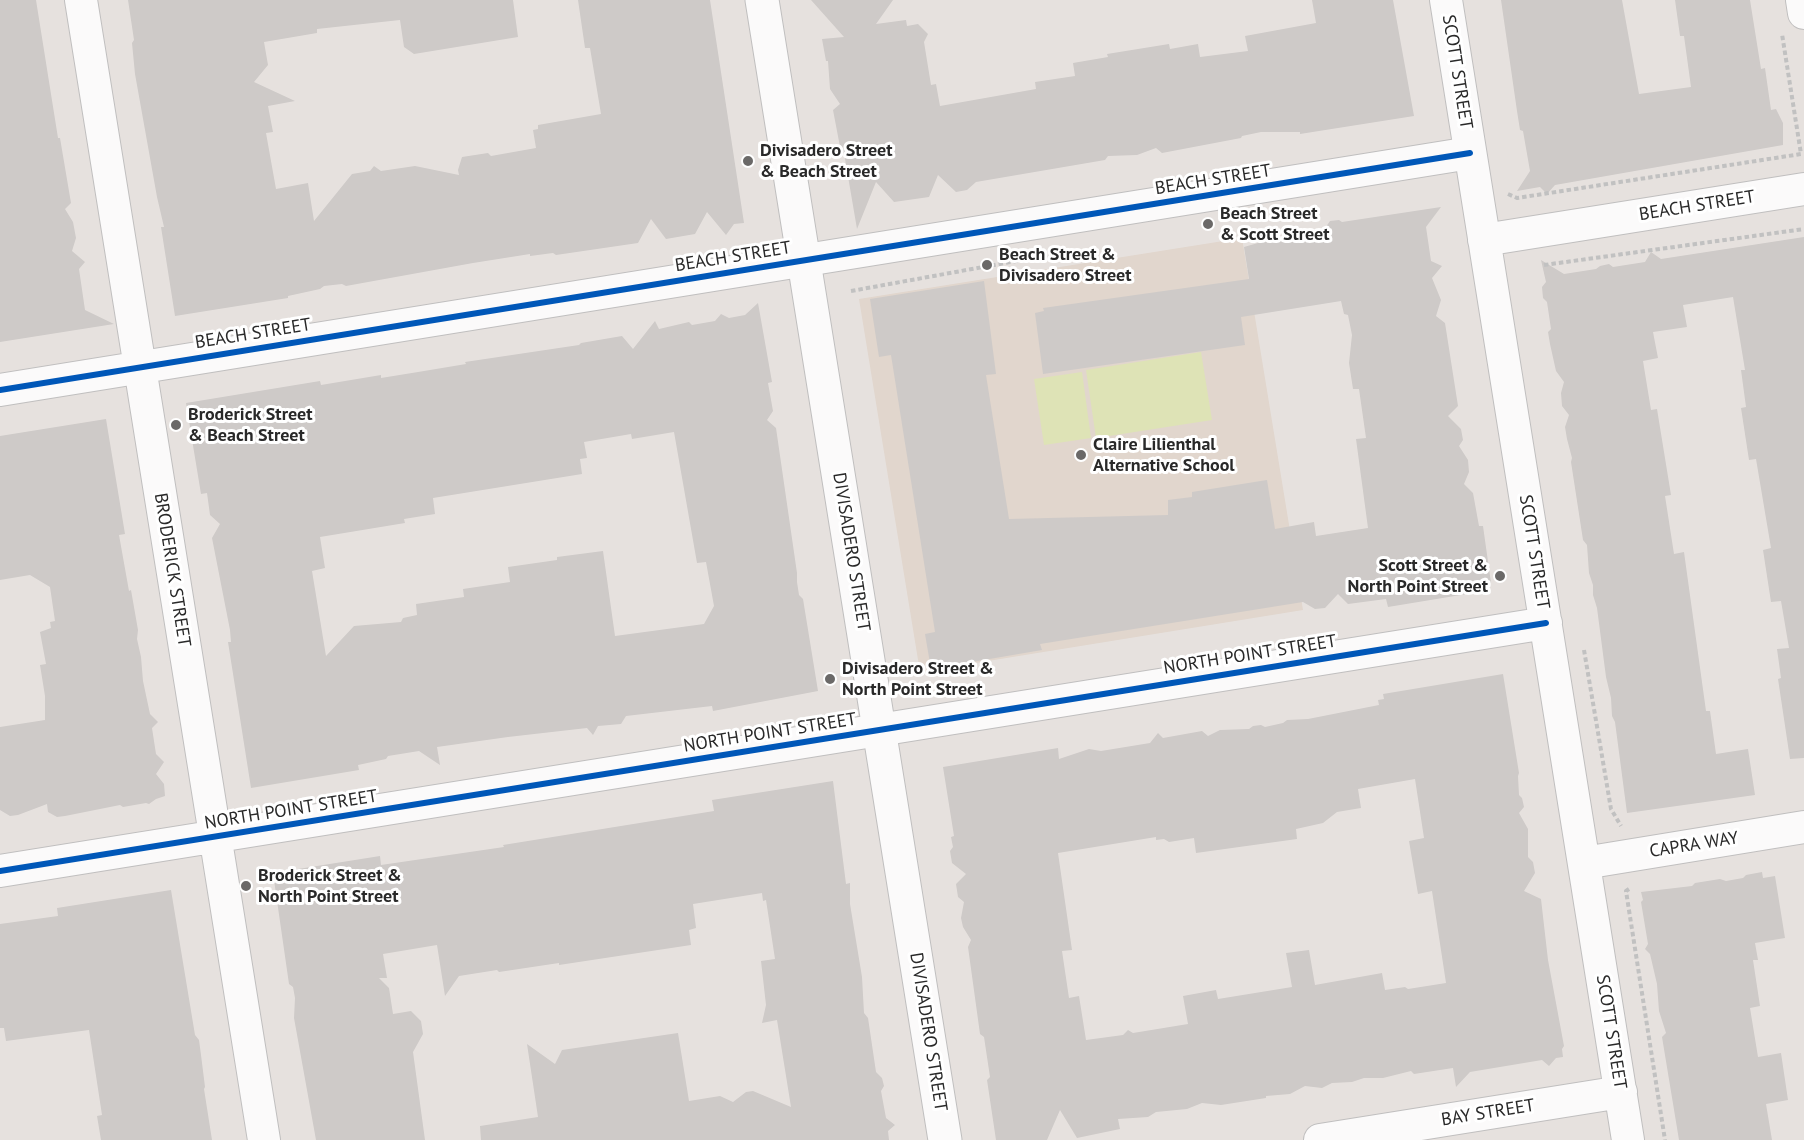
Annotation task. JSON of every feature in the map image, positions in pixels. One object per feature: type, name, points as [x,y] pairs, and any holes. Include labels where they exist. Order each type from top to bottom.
[{"type":"street","name":"BRODERICK STREET","points":[[81,0],[264,1140]]},
{"type":"street","name":"DIVISADERO STREET","points":[[762,0],[945,1140]]},
{"type":"street","name":"SCOTT STREET","points":[[1446,0],[1628,1140]]},
{"type":"street","points":[[1792,18],[1802,0]]},
{"type":"street","name":"BEACH STREET","points":[[0,390],[1470,153]]},
{"type":"street","name":"BEACH STREET","points":[[1484,240],[1804,189]]},
{"type":"street","name":"NORTH POINT STREET","points":[[0,871],[1546,623]]},
{"type":"street","name":"CAPRA WAY","points":[[1584,862],[1804,827]]},
{"type":"street","name":"BAY STREET","points":[[1320,1140],[1621,1092]]},
{"type":"path","points":[[1502,192],[1517,198],[1801,154],[1792,18]]},
{"type":"path","points":[[1538,266],[1804,229]]},
{"type":"path","points":[[1583,644],[1611,809],[1623,828]]},
{"type":"path","points":[[1632,887],[1626,891],[1665,1140]]},
{"type":"shaded area","name":"Claire Lilienthal Alternative School","points":[[1242,238],[1303,610],[920,672],[859,299]]},
{"type":"green space","points":[[1201,352],[1212,420],[1096,438],[1086,370]]},
{"type":"green space","points":[[1082,372],[1091,438],[1044,445],[1034,379]]},
{"type":"building","points":[[0,0],[36,0],[71,203],[65,209],[73,222],[76,238],[72,251],[85,262],[79,269],[85,310],[114,324],[0,342]]},
{"type":"building","points":[[128,0],[513,0],[518,37],[414,54],[404,47],[400,20],[317,29],[317,33],[264,42],[268,65],[254,82],[295,101],[268,106],[273,132],[266,133],[276,189],[308,183],[314,221],[352,174],[370,171],[374,166],[381,171],[415,166],[459,175],[458,170],[462,157],[488,153],[491,156],[536,148],[533,130],[538,129],[538,125],[601,114],[590,48],[585,48],[578,0],[710,0],[744,223],[734,224],[726,235],[707,212],[695,234],[666,239],[651,219],[638,243],[556,255],[553,253],[530,256],[530,254],[346,286],[342,284],[324,286],[320,289],[288,296],[288,298],[175,316],[161,227],[164,227],[135,74],[132,43],[134,40]]},
{"type":"building","points":[[811,0],[893,0],[876,24],[906,20],[907,26],[918,24],[928,34],[924,42],[931,85],[936,84],[940,106],[1036,89],[1035,82],[1075,76],[1073,63],[1108,57],[1107,54],[1169,44],[1170,49],[1198,44],[1200,57],[1248,51],[1245,36],[1316,23],[1312,0],[1393,0],[1414,116],[1300,134],[1300,132],[1261,132],[1162,153],[1156,148],[1137,155],[1108,156],[1105,160],[976,182],[967,190],[956,192],[938,175],[929,197],[894,202],[876,182],[857,229],[844,153],[841,152],[833,110],[840,104],[830,89],[828,61],[826,61],[822,39],[844,37]]},
{"type":"building","points":[[1501,0],[1622,0],[1639,94],[1691,87],[1684,36],[1680,36],[1675,0],[1750,0],[1761,69],[1765,68],[1771,110],[1776,109],[1783,123],[1783,145],[1555,185],[1547,194],[1540,187],[1517,191],[1530,171],[1523,131],[1520,130]]},
{"type":"building","points":[[1441,207],[1426,227],[1431,261],[1442,266],[1432,278],[1441,300],[1436,316],[1445,323],[1458,406],[1448,416],[1461,429],[1463,440],[1459,446],[1468,460],[1469,472],[1464,484],[1473,493],[1479,526],[1483,526],[1491,583],[1484,585],[1485,591],[1388,607],[1386,599],[1348,604],[1338,594],[1325,608],[1315,609],[1303,602],[1040,644],[1042,650],[931,669],[925,634],[935,632],[891,355],[879,357],[870,299],[984,281],[996,374],[986,375],[1009,519],[1168,515],[1168,500],[1192,497],[1192,492],[1267,480],[1275,529],[1314,522],[1316,536],[1368,528],[1356,439],[1366,438],[1359,389],[1353,389],[1349,363],[1352,335],[1348,315],[1344,314],[1341,301],[1241,317],[1245,345],[1043,374],[1035,313],[1044,311],[1043,308],[1249,279],[1244,247],[1265,241],[1286,241],[1295,236],[1323,231],[1330,221],[1342,222]]},
{"type":"building","points":[[1804,237],[1804,758],[1790,759],[1778,679],[1781,678],[1777,649],[1789,648],[1781,601],[1771,602],[1763,550],[1771,548],[1756,459],[1749,460],[1741,408],[1746,407],[1741,370],[1745,370],[1733,297],[1683,305],[1687,327],[1653,332],[1658,358],[1643,361],[1651,410],[1657,409],[1671,495],[1665,496],[1674,554],[1684,552],[1706,711],[1710,711],[1716,754],[1748,749],[1755,795],[1627,813],[1597,608],[1589,573],[1587,545],[1583,540],[1572,458],[1565,427],[1569,415],[1562,406],[1561,393],[1564,382],[1556,371],[1548,332],[1551,329],[1547,302],[1543,298],[1542,287],[1546,282],[1541,260],[1564,274],[1596,269],[1609,264],[1613,267],[1645,262],[1651,252],[1661,259]]},
{"type":"building","points":[[758,303],[772,382],[768,383],[773,411],[767,420],[776,428],[799,595],[803,599],[818,691],[713,711],[712,706],[626,716],[621,724],[598,726],[593,735],[587,728],[437,747],[440,765],[419,751],[388,756],[386,759],[358,765],[359,770],[251,788],[228,642],[231,642],[230,630],[212,538],[220,524],[210,515],[207,493],[201,494],[186,403],[320,381],[321,385],[381,375],[381,378],[622,336],[633,349],[655,321],[659,329],[689,322],[692,325],[715,321],[721,314],[729,318],[745,315]],"holes":[[[674,432],[697,563],[706,562],[714,606],[704,624],[615,636],[603,551],[508,567],[510,582],[463,589],[464,597],[416,604],[417,615],[403,618],[401,622],[354,626],[326,656],[312,571],[325,568],[320,537],[405,523],[404,519],[435,514],[433,498],[582,474],[580,459],[587,458],[584,442],[631,434],[632,439]]]},
{"type":"building","points":[[106,419],[125,534],[119,535],[138,630],[137,639],[143,681],[150,714],[158,722],[152,728],[156,754],[164,762],[156,774],[164,784],[165,796],[149,804],[123,807],[120,805],[57,817],[48,812],[47,804],[10,816],[0,810],[0,727],[45,720],[45,696],[40,665],[46,664],[40,632],[51,628],[50,622],[55,621],[50,587],[30,575],[0,580],[0,436]]},
{"type":"building","points":[[1503,674],[1519,773],[1519,795],[1524,807],[1519,813],[1528,829],[1528,857],[1533,862],[1535,873],[1524,891],[1541,899],[1548,960],[1564,1046],[1563,1057],[1556,1058],[1549,1066],[1542,1060],[1470,1072],[1456,1087],[1453,1068],[1414,1074],[1411,1071],[1383,1078],[1364,1078],[1352,1082],[1332,1083],[1322,1088],[1305,1086],[1290,1094],[1266,1096],[1266,1098],[1221,1105],[1202,1103],[1187,1109],[1156,1112],[1148,1117],[1118,1119],[1120,1129],[1077,1138],[1060,1110],[1047,1140],[996,1140],[987,1080],[990,1077],[984,1037],[980,1034],[968,947],[971,940],[963,927],[961,918],[964,902],[958,897],[956,884],[966,874],[952,863],[951,837],[954,836],[943,767],[1058,748],[1059,759],[1089,749],[1101,751],[1150,743],[1158,733],[1163,738],[1202,731],[1208,736],[1220,730],[1249,729],[1261,725],[1265,727],[1287,720],[1308,719],[1379,705],[1378,700],[1384,699],[1383,694]],"holes":[[[1415,779],[1424,838],[1409,841],[1418,894],[1432,891],[1446,983],[1385,990],[1382,973],[1315,985],[1309,950],[1286,953],[1292,987],[1218,999],[1216,990],[1183,996],[1188,1024],[1133,1033],[1128,1030],[1123,1035],[1086,1040],[1079,996],[1069,998],[1062,951],[1072,950],[1058,853],[1156,837],[1156,840],[1164,839],[1169,842],[1194,838],[1196,853],[1297,839],[1296,829],[1323,823],[1337,812],[1361,808],[1358,789]]]},
{"type":"building","points":[[833,781],[846,884],[850,883],[850,904],[862,977],[864,1013],[868,1018],[876,1072],[882,1078],[884,1086],[881,1091],[886,1118],[895,1125],[888,1131],[889,1140],[481,1140],[480,1126],[538,1117],[527,1044],[555,1064],[562,1050],[678,1033],[689,1101],[720,1096],[733,1102],[746,1092],[753,1091],[791,1107],[777,1020],[762,1023],[766,1005],[761,961],[775,959],[766,900],[763,901],[762,893],[693,904],[696,928],[689,930],[691,945],[559,965],[559,963],[459,976],[445,996],[437,945],[383,954],[387,978],[379,978],[389,988],[393,1014],[411,1011],[421,1021],[423,1034],[413,1052],[425,1140],[316,1140],[294,1018],[295,998],[293,987],[289,984],[273,873],[380,856],[381,865],[504,847],[503,845],[714,811],[712,800]]},
{"type":"building","points":[[1762,872],[1763,878],[1775,876],[1785,938],[1755,943],[1758,960],[1753,960],[1760,1006],[1750,1008],[1758,1057],[1781,1053],[1788,1100],[1766,1104],[1772,1140],[1679,1140],[1662,1037],[1666,1033],[1659,1011],[1657,984],[1650,954],[1645,949],[1648,944],[1641,892],[1692,886],[1695,883],[1720,879],[1726,881]]},
{"type":"building","points":[[171,890],[195,1035],[199,1040],[212,1140],[101,1140],[97,1116],[102,1115],[89,1030],[6,1041],[4,1028],[0,1028],[0,924],[58,916],[57,908]]},
{"type":"cycle path","points":[[0,390],[1470,153]]},
{"type":"cycle path","points":[[0,871],[1546,623]]},
{"type":"place","name":"Divisadero Street & Beach Street","points":[[748,161]]},
{"type":"place","name":"Beach Street & Scott Street","points":[[1208,224]]},
{"type":"place","name":"Beach Street & Divisadero Street","points":[[987,265]]},
{"type":"place","name":"Broderick Street & Beach Street","points":[[176,425]]},
{"type":"place","name":"Claire Lilienthal Alternative School","points":[[1081,455]]},
{"type":"place","name":"Scott Street & North Point Street","points":[[1500,576]]},
{"type":"place","name":"Divisadero Street & North Point Street","points":[[830,679]]},
{"type":"place","name":"Broderick Street & North Point Street","points":[[246,886]]}]
